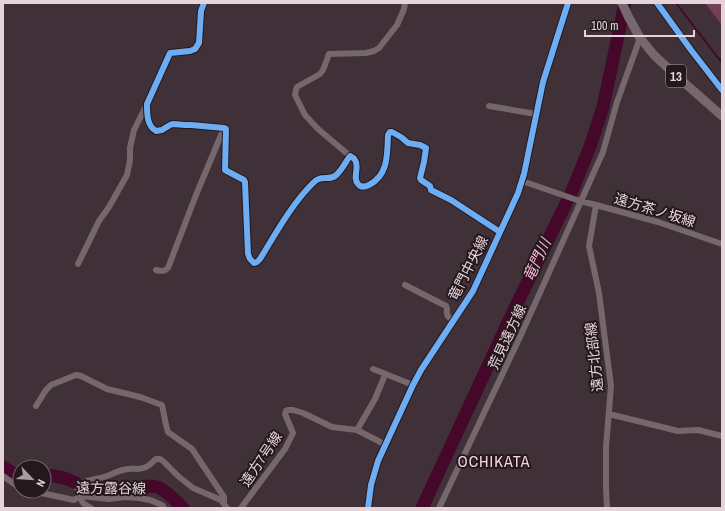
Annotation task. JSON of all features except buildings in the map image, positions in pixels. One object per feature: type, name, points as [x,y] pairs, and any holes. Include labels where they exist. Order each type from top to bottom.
[{"type":"main road","name":"13","points":[[622,3],[638,34],[654,55],[671,72],[722,116]]},
{"type":"street","points":[[78,264],[99,221],[109,207],[127,175],[134,130],[170,54],[190,51],[195,49],[199,43],[201,11],[204,3]]},
{"type":"street","points":[[405,3],[397,25],[379,48],[366,54],[329,54],[320,74],[297,87],[295,95],[305,115],[318,129],[355,160],[356,181],[359,185],[363,187],[372,183],[383,170],[387,162],[388,135],[392,132],[408,143],[420,145],[426,148],[420,178],[430,186],[431,190],[451,200],[500,232]]},
{"type":"street","name":"竜門中央線","points":[[368,508],[371,485],[378,461],[413,385],[421,370],[473,291],[518,193],[522,181],[543,82],[568,3]]},
{"type":"street","name":"荒見遠方線","points":[[439,508],[517,344],[603,152],[638,34]]},
{"type":"street","points":[[147,104],[149,124],[152,129],[156,131],[162,130],[173,124],[191,124],[224,128]]},
{"type":"street","points":[[490,106],[536,114]]},
{"type":"street","points":[[224,128],[226,130],[226,170],[245,182],[248,254],[254,262],[257,262],[260,259],[291,208],[304,192],[317,179],[335,177],[350,156]]},
{"type":"street","points":[[156,270],[162,272],[166,271],[168,268],[224,128]]},
{"type":"street","name":"遠方茶ノ坂線","points":[[522,181],[557,194],[658,222],[722,244]]},
{"type":"street","name":"遠方北部線","points":[[596,205],[589,246],[598,293],[611,386],[606,447],[607,508]]},
{"type":"street","points":[[405,285],[446,306],[447,317],[454,321]]},
{"type":"street","points":[[373,369],[413,385]]},
{"type":"street","points":[[357,430],[375,399],[385,375]]},
{"type":"street","name":"遠方7号線","points":[[36,406],[51,384],[76,376],[81,376],[107,389],[140,397],[162,405],[168,432],[192,449],[224,497],[225,506]]},
{"type":"street","name":"遠方7号線","points":[[241,508],[285,449],[293,433],[285,414],[288,410],[303,413],[332,427],[357,430],[386,445]]},
{"type":"street","points":[[609,414],[678,431],[698,430],[722,436]]},
{"type":"street","points":[[91,508],[81,503],[80,496],[77,491],[82,482],[118,471],[145,468],[156,459],[164,461],[178,476],[193,488],[222,500],[225,506]]},
{"type":"street","points":[[3,476],[12,482]]},
{"type":"street","name":"遠方露谷線","points":[[52,495],[74,500],[80,496],[109,499],[125,497],[139,498],[150,500],[162,505],[164,508]]},
{"type":"shaded area","points":[[705,3],[722,3],[722,25]]},
{"type":"waterway","name":"竜門川","points":[[422,508],[512,314],[573,189],[591,144],[603,107],[625,3]]},
{"type":"waterway","points":[[676,3],[722,63]]},
{"type":"waterway","points":[[3,467],[12,473]]},
{"type":"waterway","points":[[52,476],[65,478],[76,483]]},
{"type":"waterway","points":[[83,486],[108,493],[122,493],[147,486],[157,487],[167,493],[183,508]]},
{"type":"cycle path","points":[[204,3],[201,11],[199,43],[195,49],[190,51],[170,53],[147,104],[148,119],[149,123],[156,131],[162,130],[173,124],[226,129],[225,170],[244,180],[245,182],[248,254],[254,263],[260,259],[284,220],[298,200],[313,183],[322,178],[330,178],[335,176],[350,156],[354,159],[357,166],[356,182],[359,185],[362,187],[376,181],[384,170],[387,156],[388,135],[390,132],[401,137],[408,143],[420,145],[426,148],[420,178],[430,186],[431,190],[451,200],[500,232]]},
{"type":"cycle path","points":[[368,508],[371,485],[378,461],[413,385],[421,370],[473,291],[518,193],[524,174],[543,82],[568,3]]},
{"type":"cycle path","points":[[657,3],[722,90]]},
{"type":"district","name":"OCHIKATA","points":[[494,461]]}]
